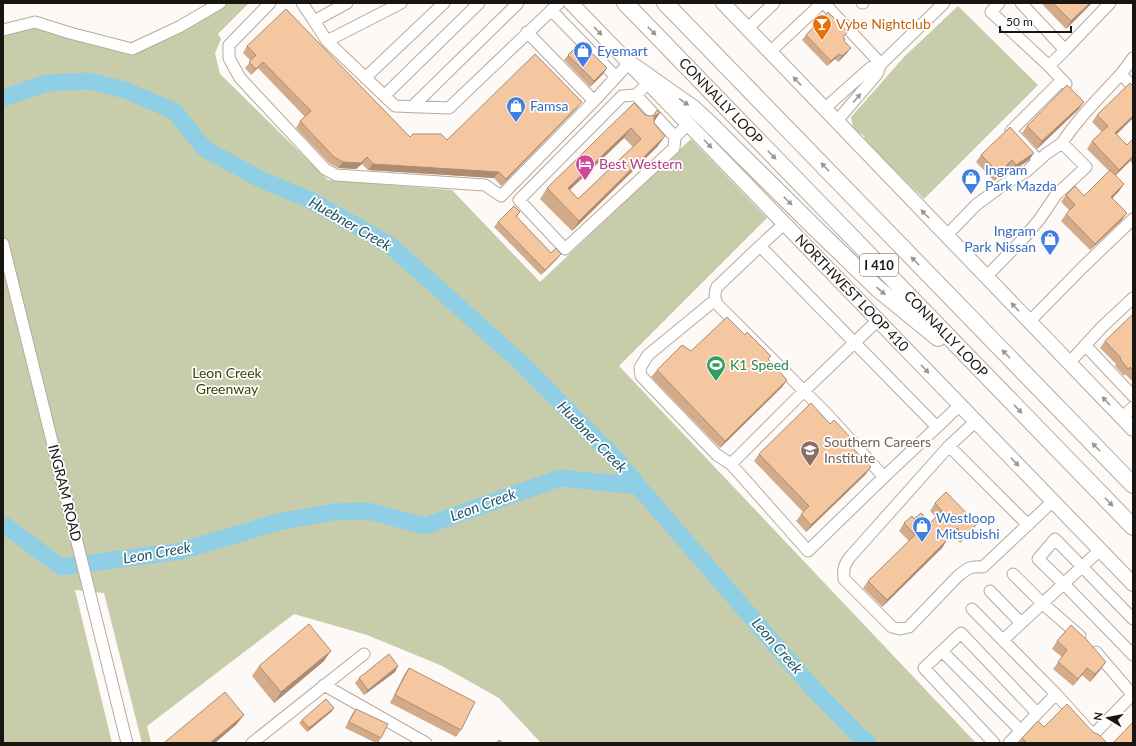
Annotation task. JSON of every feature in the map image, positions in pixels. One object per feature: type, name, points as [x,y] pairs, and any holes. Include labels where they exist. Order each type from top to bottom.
[{"type":"highway","name":"CONNALLY LOOP","points":[[625,3],[1133,527]]},
{"type":"highway","name":"CONNALLY LOOP","points":[[665,3],[1133,485]]},
{"type":"highway","points":[[629,63],[693,108],[708,121],[878,289],[1000,390]]},
{"type":"main road","name":"NORTHWEST LOOP 410","points":[[571,3],[1133,584]]},
{"type":"main road","points":[[723,3],[1133,429]]},
{"type":"street","points":[[3,30],[35,22],[70,33],[132,49],[179,27],[220,3]]},
{"type":"street","points":[[270,3],[229,45],[229,58],[240,78],[325,169],[336,175],[485,185],[501,196],[629,63]]},
{"type":"street","points":[[302,3],[327,41],[395,106],[449,108],[555,6],[616,77]]},
{"type":"street","points":[[314,21],[347,3]]},
{"type":"street","points":[[327,41],[401,3]]},
{"type":"street","points":[[365,78],[444,3]]},
{"type":"street","points":[[384,96],[479,3]]},
{"type":"street","points":[[412,106],[518,3]]},
{"type":"street","points":[[748,29],[774,3]]},
{"type":"street","points":[[770,52],[823,3],[881,64]]},
{"type":"street","points":[[824,109],[870,68],[881,64],[944,3]]},
{"type":"street","points":[[999,3],[991,12],[1049,66],[1072,91]]},
{"type":"street","points":[[1021,3],[1065,50]]},
{"type":"street","points":[[1049,66],[1110,3]]},
{"type":"street","points":[[527,32],[594,101]]},
{"type":"street","points":[[946,236],[976,205],[1003,185],[1027,171],[1038,160],[1062,143],[1085,106],[1121,74],[1133,58]]},
{"type":"street","points":[[836,122],[877,74],[881,64]]},
{"type":"street","points":[[1121,74],[1133,87]]},
{"type":"street","points":[[1038,160],[1011,131],[1062,80]]},
{"type":"street","points":[[643,119],[639,98],[648,83]]},
{"type":"street","points":[[622,96],[639,98],[673,134],[674,148],[565,249],[519,200],[622,96]]},
{"type":"street","points":[[653,130],[673,134],[688,124]]},
{"type":"street","points":[[986,277],[1035,225],[1056,195],[1086,166],[1062,143]]},
{"type":"street","points":[[1029,322],[1133,219]]},
{"type":"street","points":[[784,224],[717,287],[714,294],[715,300],[718,305],[826,413],[884,477]]},
{"type":"street","name":"INGRAM ROAD","points":[[3,244],[127,743]]},
{"type":"street","points":[[760,246],[938,428]]},
{"type":"street","points":[[1069,363],[1102,327],[1133,298]]},
{"type":"street","points":[[715,300],[648,355],[640,368],[641,376],[717,455],[731,464],[808,551],[884,477],[938,428],[960,405]]},
{"type":"street","points":[[731,464],[878,320]]},
{"type":"street","points":[[1085,345],[1133,396]]},
{"type":"street","points":[[1122,418],[1133,407]]},
{"type":"street","points":[[976,421],[949,446],[850,557],[844,565],[844,579],[892,628],[900,629],[909,627],[958,576],[973,566],[983,567],[1053,501]]},
{"type":"street","points":[[949,446],[1028,525]]},
{"type":"street","points":[[1133,619],[1055,539],[1038,559],[1133,655]]},
{"type":"street","points":[[1003,640],[1100,550]]},
{"type":"street","points":[[972,609],[1056,694],[1093,735],[1133,694],[1087,642],[1042,603],[1013,574]]},
{"type":"street","points":[[990,591],[1021,623]]},
{"type":"street","points":[[994,743],[924,668],[961,633],[1038,713]]},
{"type":"street","points":[[942,651],[1021,731]]},
{"type":"street","points":[[252,743],[364,654]]},
{"type":"street","points":[[324,685],[426,743]]},
{"type":"street","points":[[1009,743],[1056,694]]},
{"type":"green space","name":"Leon Creek Greenway","points":[[227,3],[249,3],[218,34],[221,39],[215,53],[220,74],[328,180],[452,190],[540,282],[691,139],[767,218],[619,366],[976,743],[541,743],[499,698],[440,665],[367,635],[294,614],[147,726],[151,743],[142,743],[104,593],[75,590],[112,743],[3,743],[3,35],[36,27],[129,55]]},
{"type":"green space","points":[[958,6],[1038,85],[924,199],[863,139],[865,137],[853,128],[851,117],[904,57]]},
{"type":"building","points":[[1053,3],[1090,3],[1071,21]]},
{"type":"building","points":[[286,9],[410,137],[413,134],[441,134],[447,140],[535,54],[582,102],[506,179],[499,172],[373,164],[367,157],[361,163],[343,162],[334,157],[300,121],[311,111],[263,62],[256,69],[249,62],[256,55],[247,46]]},
{"type":"building","name":"Vybe Nightclub","points":[[828,12],[848,32],[843,37],[845,40],[844,41],[851,48],[842,56],[839,54],[831,61],[806,35]]},
{"type":"building","points":[[581,42],[607,68],[594,81],[568,55]]},
{"type":"building","points":[[1130,83],[1133,86],[1133,116],[1115,133],[1127,145],[1133,139],[1133,156],[1119,170],[1092,141],[1108,126],[1097,115]]},
{"type":"building","points":[[1067,85],[1084,102],[1042,141],[1027,126]]},
{"type":"building","points":[[634,103],[645,115],[654,115],[657,110],[660,113],[654,116],[654,123],[665,136],[579,221],[547,188]],"holes":[[[631,128],[641,139],[578,199],[568,188]]]},
{"type":"building","points":[[1010,127],[1034,153],[1016,165],[1012,160],[999,173],[981,155]]},
{"type":"building","points":[[1110,170],[1124,184],[1111,197],[1127,213],[1095,244],[1066,214],[1075,205],[1066,195],[1075,186],[1084,196]]},
{"type":"building","points":[[514,206],[520,212],[516,216],[551,253],[556,248],[561,254],[545,270],[498,222]]},
{"type":"building","points":[[1133,314],[1133,370],[1130,367],[1128,369],[1120,359],[1121,358],[1105,341]]},
{"type":"building","name":"K1 Speed","points":[[727,317],[745,335],[747,332],[771,356],[768,359],[787,380],[725,441],[657,370],[682,345],[691,351]]},
{"type":"building","name":"Southern Careers Institute","points":[[811,403],[830,424],[834,420],[853,440],[849,444],[871,467],[811,525],[801,514],[809,506],[759,454]]},
{"type":"building","points":[[946,492],[977,524],[965,536],[957,528],[887,600],[868,581],[915,535],[904,523],[912,516],[914,519],[921,513],[930,523],[942,511],[935,503]]},
{"type":"building","points":[[309,624],[331,651],[281,692],[259,666]]},
{"type":"building","points":[[1071,625],[1087,640],[1106,662],[1095,674],[1087,668],[1078,679],[1058,662],[1067,650],[1057,641]]},
{"type":"building","points":[[389,654],[398,666],[368,690],[359,678]]},
{"type":"building","points":[[409,668],[475,702],[461,730],[395,695]]},
{"type":"building","points":[[225,692],[244,715],[210,743],[165,742]]},
{"type":"building","points":[[326,699],[334,708],[309,728],[302,720]]},
{"type":"building","points":[[1067,704],[1093,732],[1099,735],[1107,743],[1027,743],[1022,738],[1038,721],[1044,727]]},
{"type":"building","points":[[356,709],[388,724],[381,738],[349,722]]},
{"type":"building","points":[[1133,722],[1133,743],[1113,743]]},
{"type":"building","points":[[499,740],[503,743],[496,743]]},
{"type":"waterway","name":"Huebner Creek","points":[[3,98],[47,83],[89,81],[125,90],[174,111],[205,149],[260,179],[310,200],[390,245],[520,362],[615,458],[638,486]]},
{"type":"waterway","name":"Leon Creek","points":[[3,526],[6,526],[61,567],[181,551],[278,522],[334,512],[368,511],[425,526],[560,478],[638,486],[810,685],[857,734],[868,743]]},
{"type":"place","name":"Vybe Nightclub","points":[[822,41]]},
{"type":"place","name":"Eyemart","points":[[583,68]]},
{"type":"place","name":"Famsa","points":[[516,123]]},
{"type":"place","name":"Best Western","points":[[585,181]]},
{"type":"place","name":"Ingram Park Mazda","points":[[971,195]]},
{"type":"place","name":"Ingram Park Nissan","points":[[1050,256]]},
{"type":"place","name":"K1 Speed","points":[[716,382]]},
{"type":"place","name":"Southern Careers Institute","points":[[810,467]]},
{"type":"place","name":"Westloop Mitsubishi","points":[[922,543]]}]
